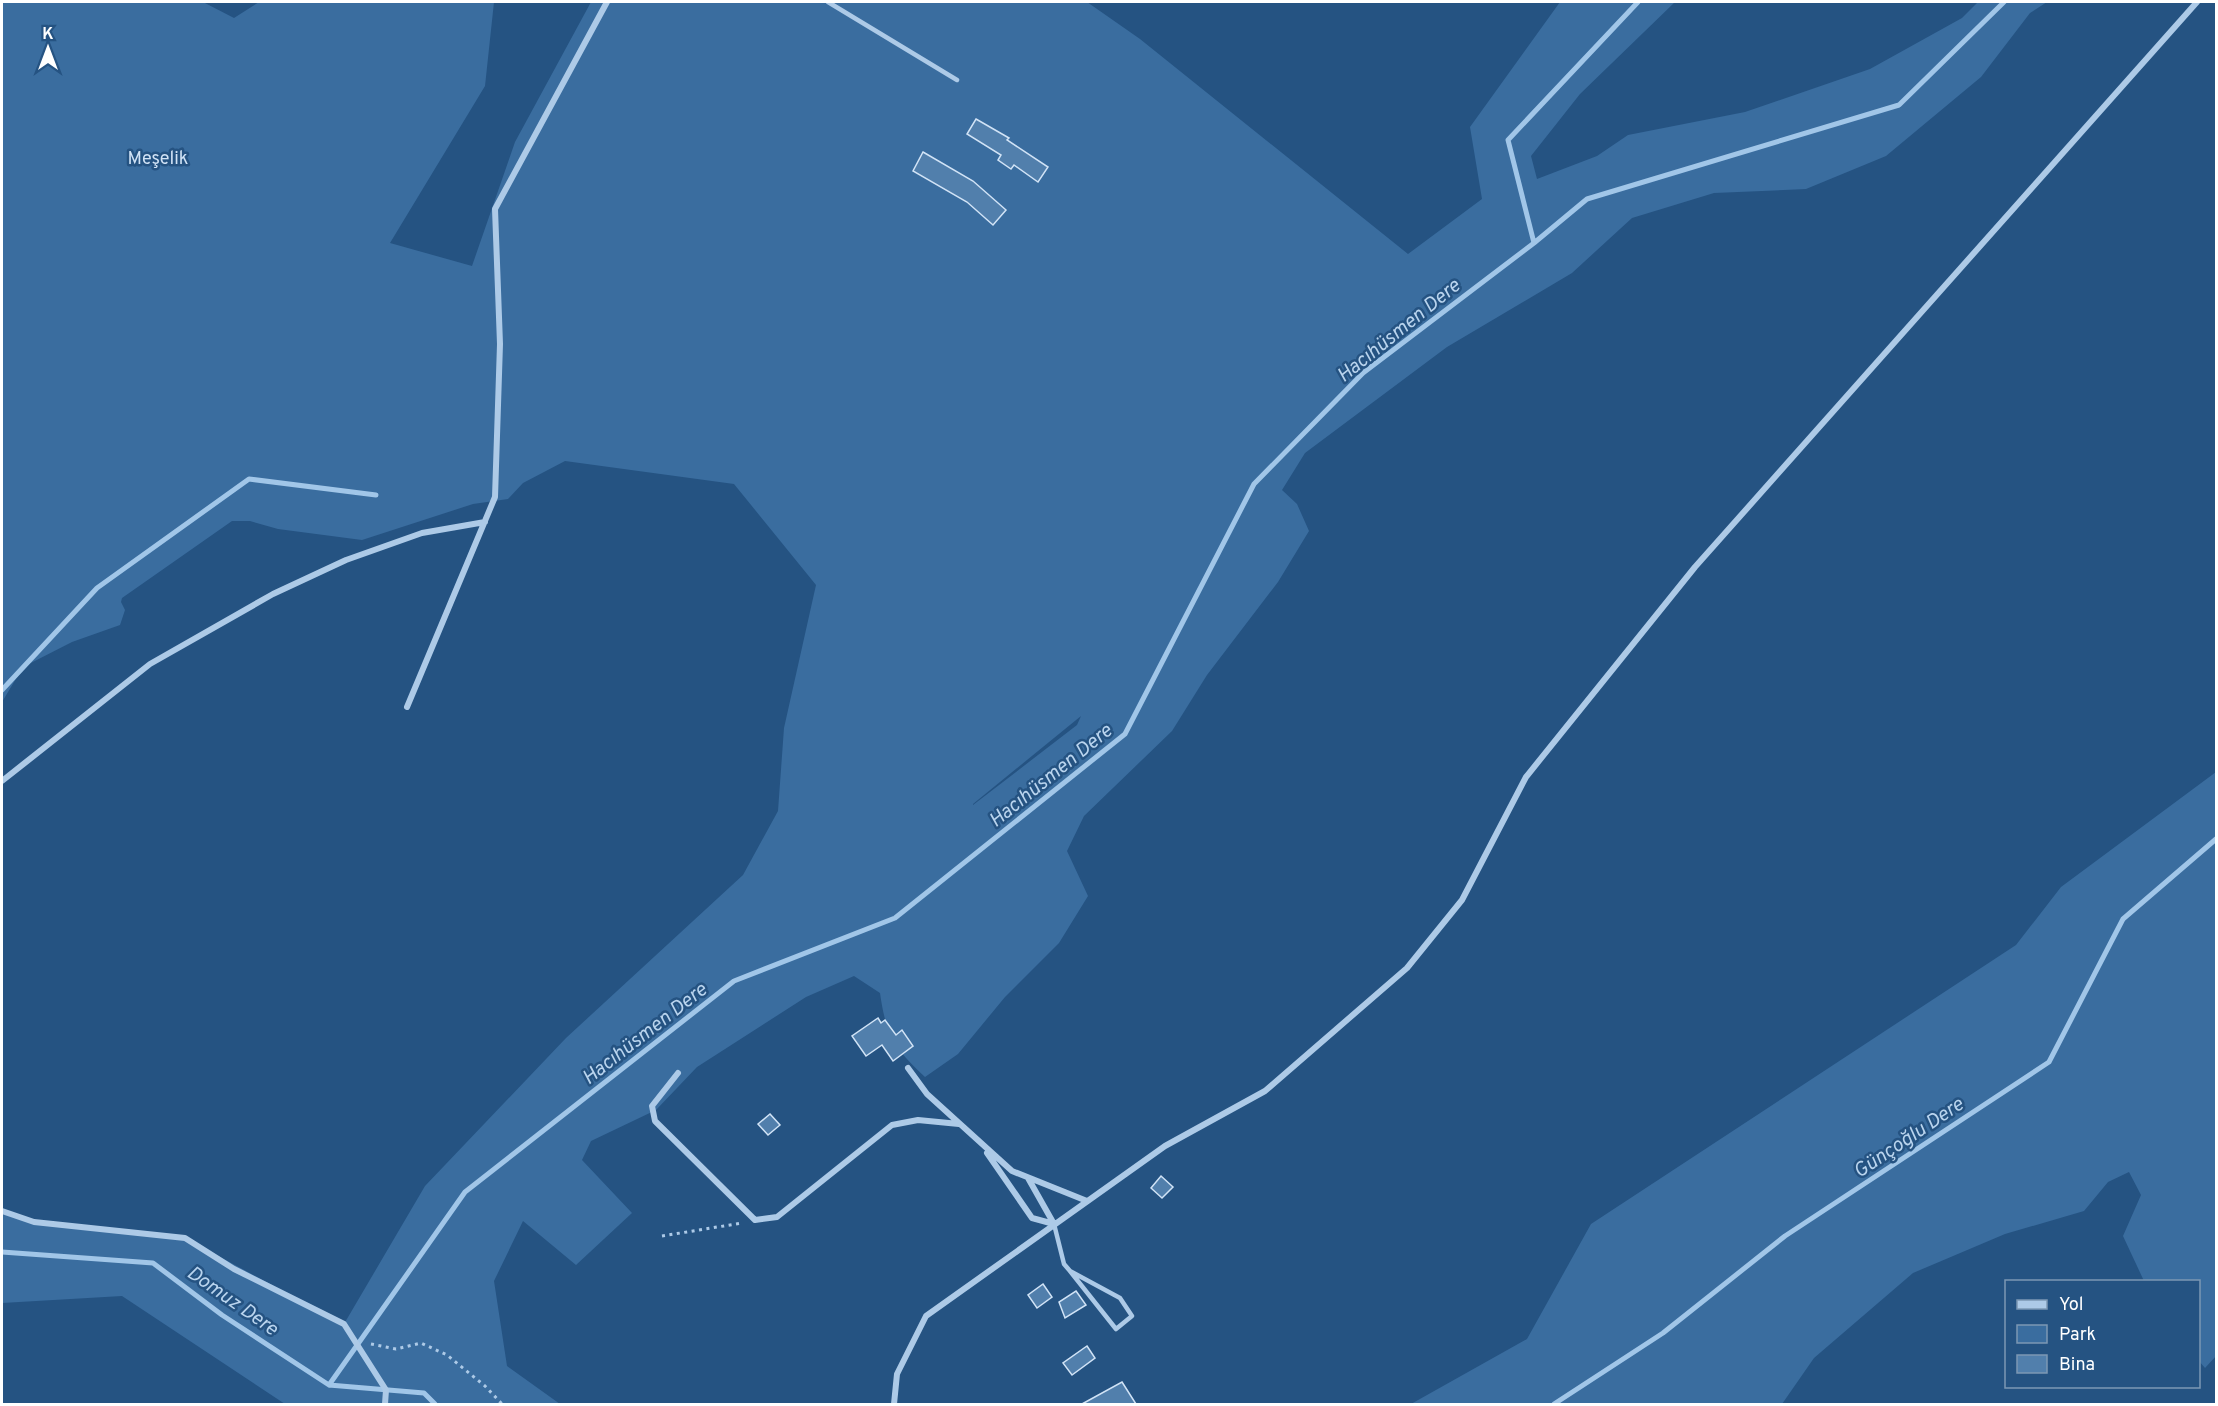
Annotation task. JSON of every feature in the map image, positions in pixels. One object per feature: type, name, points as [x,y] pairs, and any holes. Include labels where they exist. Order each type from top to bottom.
[{"type":"street","points":[[407,707],[495,497],[500,344],[495,209],[607,2]]},
{"type":"street","points":[[894,1404],[897,1374],[926,1316],[1165,1146],[1265,1091],[1407,968],[1462,900],[1526,777],[1695,567],[2197,2]]},
{"type":"street","points":[[2,781],[150,664],[273,594],[346,560],[422,533],[485,522]]},
{"type":"street","points":[[908,1068],[927,1094],[1012,1171],[1087,1201]]},
{"type":"street","points":[[678,1073],[652,1106],[655,1121],[756,1220],[777,1217],[892,1125],[918,1120],[959,1124]]},
{"type":"street","points":[[984,1148],[1032,1218],[1054,1224]]},
{"type":"street","points":[[1028,1177],[1054,1224]]},
{"type":"street","points":[[2,1211],[34,1222],[185,1238],[234,1269],[344,1324],[386,1390],[385,1404]]},
{"type":"lane","points":[[828,2],[957,80]]},
{"type":"lane","points":[[1054,1224],[1064,1264],[1116,1329],[1132,1316],[1120,1298],[1070,1271]]},
{"type":"path","points":[[662,1236],[756,1220]]},
{"type":"path","points":[[355,1341],[396,1349],[421,1343],[447,1355],[485,1386],[502,1404]]},
{"type":"green space","name":"Meşelik","points":[[2,2],[203,2],[234,18],[259,2],[494,2],[485,86],[390,243],[472,266],[515,142],[591,2],[1087,2],[1140,39],[1408,254],[1482,199],[1470,127],[1560,2],[1675,2],[1580,94],[1531,156],[1537,179],[1597,156],[1628,135],[1745,112],[1870,69],[1962,18],[1978,2],[2047,2],[2030,13],[1981,77],[1886,156],[1806,189],[1714,193],[1632,218],[1572,273],[1447,347],[1305,453],[1282,490],[1297,504],[1309,531],[1278,582],[1207,675],[1172,731],[1084,816],[1067,851],[1088,896],[1059,943],[1005,997],[958,1054],[925,1077],[906,1058],[893,1040],[885,1020],[880,993],[854,976],[806,997],[697,1067],[656,1110],[591,1141],[582,1160],[632,1213],[576,1265],[523,1221],[494,1281],[507,1366],[560,1404],[285,1404],[122,1296],[2,1303],[2,1211],[34,1222],[185,1238],[344,1324],[425,1186],[566,1038],[743,875],[778,811],[784,728],[816,585],[734,484],[565,461],[523,483],[508,499],[473,504],[362,540],[278,529],[250,521],[232,521],[122,598],[121,602],[125,610],[120,625],[72,642],[23,667],[2,702]],"holes":[[[1081,716],[1077,725],[973,805]]]},
{"type":"green space","points":[[2216,772],[2216,1356],[2205,1368],[2200,1362],[2200,1280],[2144,1280],[2123,1236],[2141,1195],[2129,1172],[2108,1182],[2084,1211],[2005,1234],[1913,1273],[1814,1358],[1782,1404],[1411,1404],[1527,1339],[1591,1224],[2016,945],[2061,887]]},
{"type":"building","points":[[976,119],[1009,138],[1007,140],[1048,167],[1038,182],[1014,165],[1011,169],[998,160],[1001,155],[967,134]]},
{"type":"building","points":[[923,152],[973,181],[1006,210],[993,225],[967,202],[913,171]]},
{"type":"building","points":[[878,1018],[881,1023],[885,1020],[896,1035],[902,1030],[913,1046],[893,1061],[882,1045],[866,1056],[852,1036]]},
{"type":"building","points":[[770,1114],[780,1125],[768,1135],[758,1124]]},
{"type":"building","points":[[1161,1176],[1173,1187],[1162,1198],[1151,1188]]},
{"type":"building","points":[[1043,1284],[1052,1297],[1037,1308],[1028,1295]]},
{"type":"building","points":[[1076,1291],[1086,1305],[1065,1318],[1059,1302]]},
{"type":"building","points":[[1087,1346],[1095,1358],[1072,1375],[1063,1363]]},
{"type":"building","points":[[1122,1382],[1136,1404],[1082,1404]]},
{"type":"waterway","name":"Hacıhüsmen Dere","points":[[329,1385],[465,1192],[734,981],[895,918],[1125,734],[1254,484],[1363,373],[1534,243],[1508,140],[1638,2]]},
{"type":"waterway","points":[[1534,243],[1587,199],[1899,105],[2004,2]]},
{"type":"waterway","points":[[2,690],[97,588],[249,479],[376,495]]},
{"type":"waterway","name":"Günçoğlu Dere","points":[[1554,1404],[1663,1333],[1785,1236],[2049,1062],[2123,919],[2216,839]]},
{"type":"waterway","name":"Domuz Dere","points":[[2,1252],[153,1263],[222,1315],[329,1385],[424,1393],[435,1404]]}]
